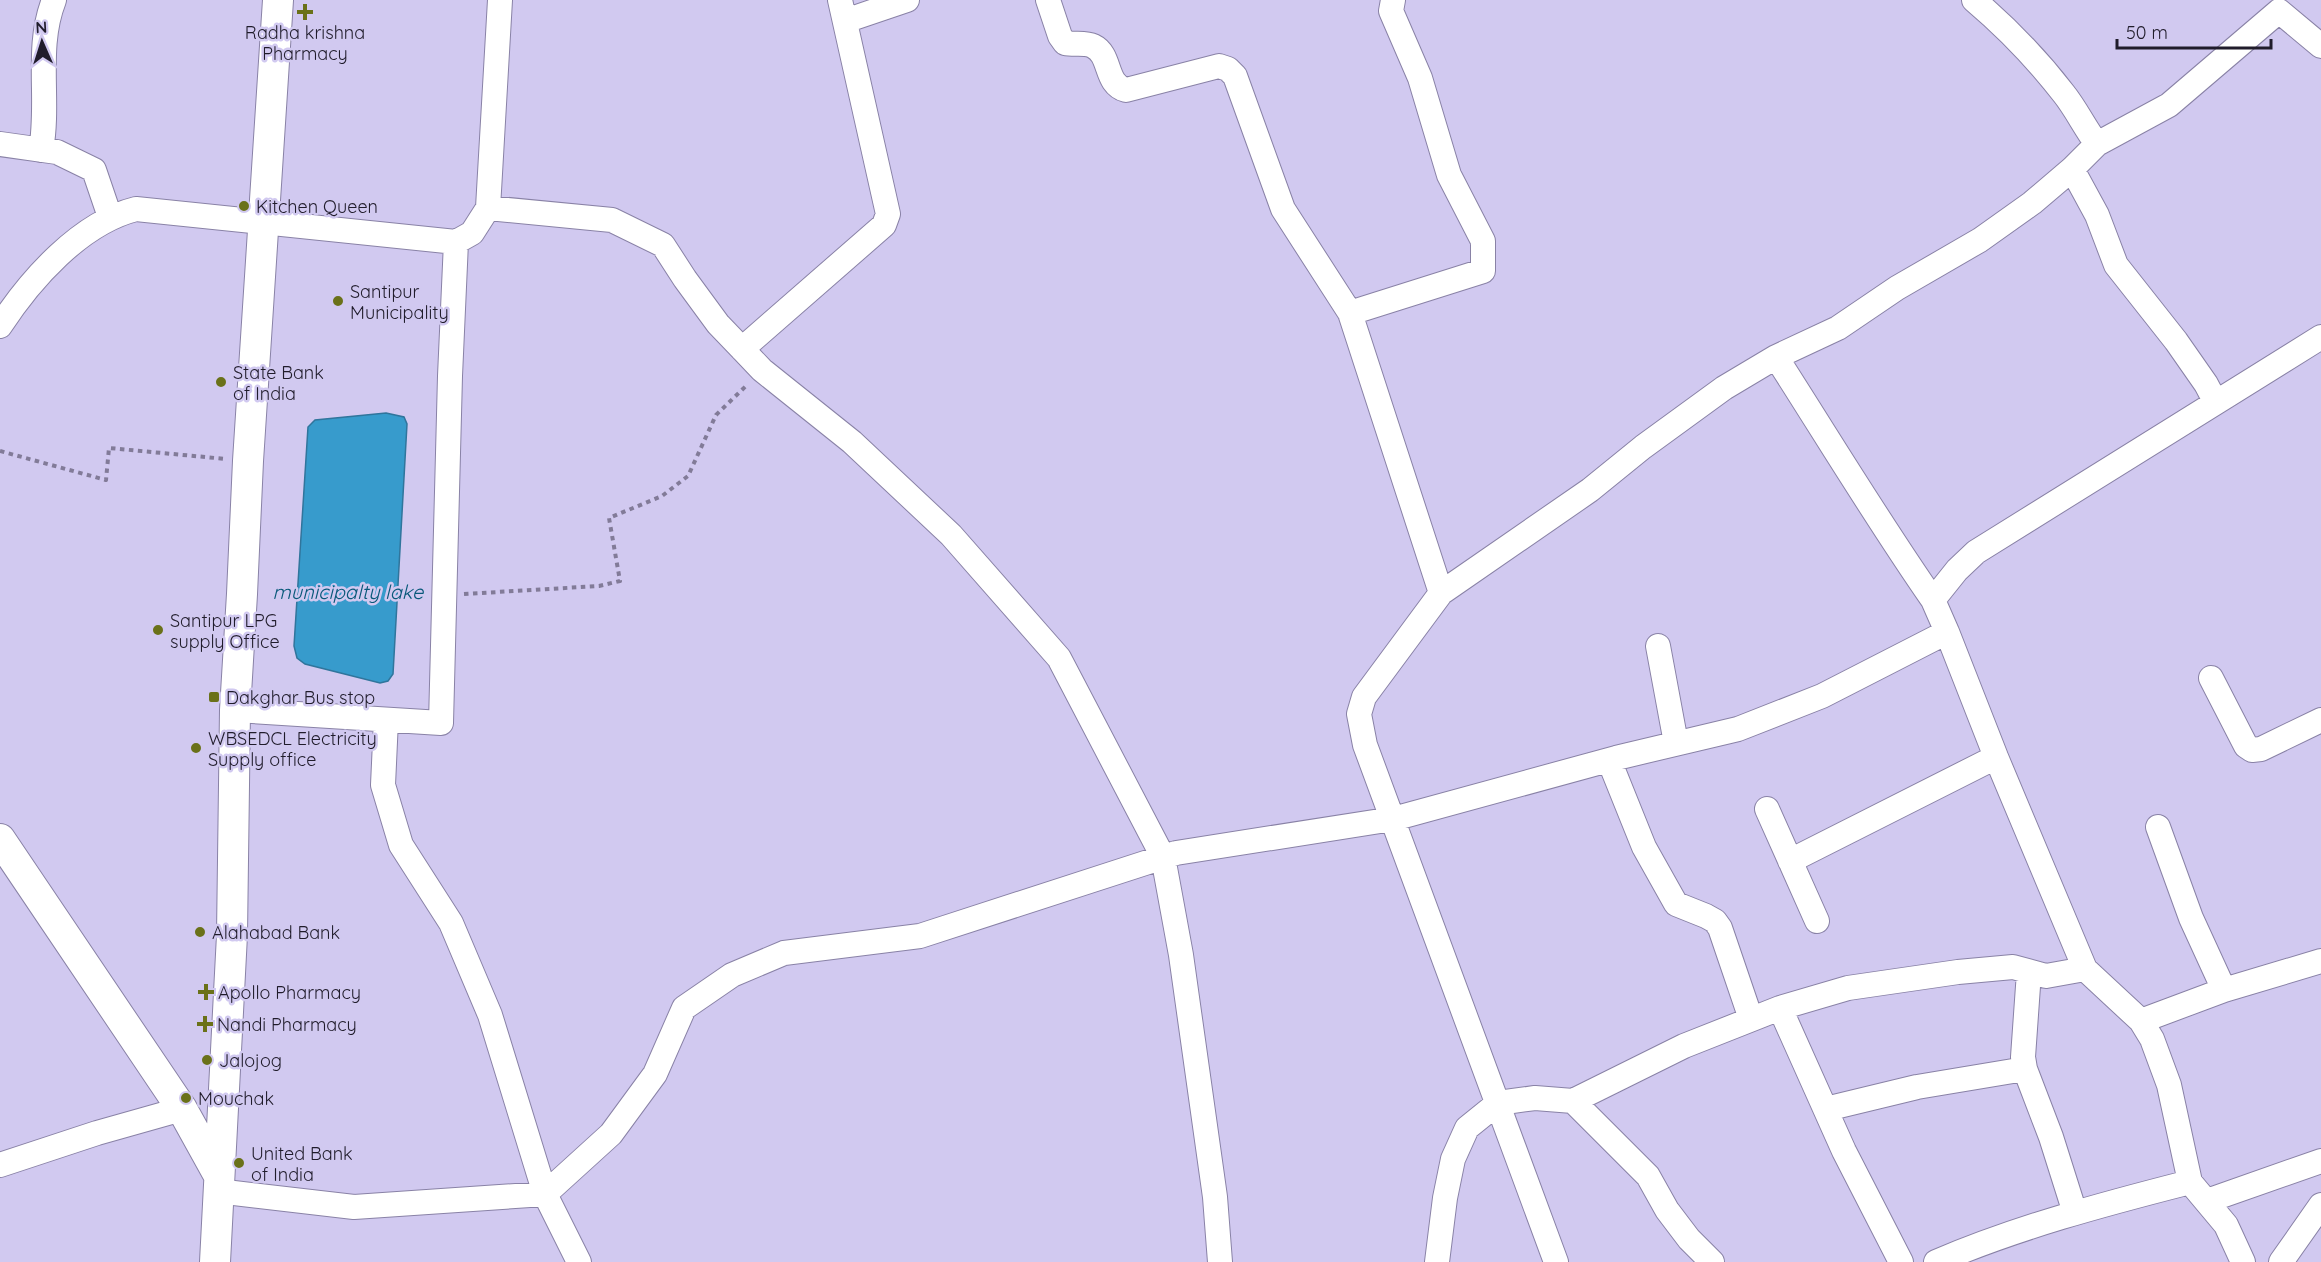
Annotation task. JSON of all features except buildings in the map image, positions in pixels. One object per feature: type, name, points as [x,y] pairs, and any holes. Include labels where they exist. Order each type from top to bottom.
[{"type":"main road","points":[[215,1262],[217,1182],[232,935],[235,710],[248,461],[278,0]]},
{"type":"main road","points":[[0,839],[182,1109],[217,1182]]},
{"type":"street","points":[[41,150],[46,108],[42,58],[54,0]]},
{"type":"street","points":[[0,326],[43,271],[89,231],[110,217],[136,209],[456,242],[472,233],[488,208],[500,0]]},
{"type":"street","points":[[742,349],[884,225],[888,214],[842,10],[907,0]]},
{"type":"street","points":[[1048,0],[1065,44],[1076,46],[1087,44],[1096,47],[1103,54],[1112,81],[1118,88],[1126,90],[1219,66],[1228,69],[1235,76],[1283,208],[1350,313],[1442,594]]},
{"type":"street","points":[[1350,313],[1483,271],[1483,241],[1449,175],[1420,78],[1391,11],[1393,0]]},
{"type":"street","points":[[1974,0],[2025,47],[2065,95],[2097,144]]},
{"type":"street","points":[[1556,1262],[1365,745],[1359,714],[1365,697],[1442,594],[1590,490],[1643,447],[1724,388],[1776,357],[1838,328],[1897,288],[1980,240],[2032,203],[2097,144],[2169,105],[2279,11],[2321,46]]},
{"type":"street","points":[[0,144],[57,153],[94,170],[110,217]]},
{"type":"street","points":[[2072,169],[2097,215],[2116,265],[2176,341],[2215,401]]},
{"type":"street","points":[[488,208],[612,220],[663,245],[718,324],[762,370],[852,442],[951,535],[1059,658],[1162,857],[1185,978],[1215,1197],[1220,1262]]},
{"type":"street","points":[[235,710],[441,723],[450,376],[456,242]]},
{"type":"street","points":[[1933,600],[1957,570],[1976,552],[2321,337]]},
{"type":"street","points":[[1776,357],[1899,551],[1933,600],[1996,758],[2085,969],[2141,1021],[2161,1058],[2190,1182],[2226,1225],[2243,1262]]},
{"type":"street","points":[[217,1182],[354,1207],[545,1194],[611,1134],[655,1074],[684,1008],[732,975],[784,953],[920,936],[1176,853],[1393,819],[1609,760],[1738,729],[1806,702],[1947,632]]},
{"type":"street","points":[[1658,646],[1676,743]]},
{"type":"street","points":[[2211,678],[2246,746],[2252,750],[2261,749],[2321,720]]},
{"type":"street","points":[[386,720],[383,785],[401,845],[451,923],[490,1015],[545,1194],[579,1262]]},
{"type":"street","points":[[1790,861],[1996,758]]},
{"type":"street","points":[[1609,760],[1644,847],[1676,904],[1706,916],[1715,921],[1720,928],[1751,1019]]},
{"type":"street","points":[[1767,809],[1817,921]]},
{"type":"street","points":[[2158,827],[2191,918],[2224,990]]},
{"type":"street","points":[[2141,1021],[2224,990],[2321,961]]},
{"type":"street","points":[[1437,1262],[1445,1198],[1453,1159],[1467,1128],[1498,1103],[1535,1098],[1573,1101],[1684,1046],[1780,1008],[1848,988],[2013,967],[2046,976],[2085,969]]},
{"type":"street","points":[[2029,972],[2023,1057],[2025,1069],[2051,1137],[2076,1213]]},
{"type":"street","points":[[1780,1008],[1845,1151],[1901,1262]]},
{"type":"street","points":[[1826,1108],[1917,1087],[2025,1069]]},
{"type":"street","points":[[1573,1101],[1648,1176],[1667,1210],[1689,1239],[1712,1262]]},
{"type":"street","points":[[0,1165],[77,1139],[182,1109]]},
{"type":"street","points":[[2207,1201],[2321,1161]]},
{"type":"street","points":[[1936,1262],[1984,1241],[2190,1182]]},
{"type":"street","points":[[2281,1262],[2321,1205]]},
{"type":"path","points":[[445,595],[599,586],[620,581],[609,518],[662,496],[688,476],[716,415],[762,370]]},
{"type":"path","points":[[0,451],[106,480],[109,448],[248,461]]},
{"type":"water","name":"municipalty lake","points":[[386,413],[404,417],[407,424],[393,674],[388,681],[380,683],[305,664],[297,658],[294,646],[308,427],[315,420]]},
{"type":"place","name":"Radha krishna Pharmacy","points":[[305,12]]},
{"type":"place","name":"Kitchen Queen","points":[[244,206]]},
{"type":"place","name":"Santipur Municipality","points":[[338,301]]},
{"type":"place","name":"State Bank of India","points":[[221,382]]},
{"type":"place","name":"Santipur LPG supply Office","points":[[158,630]]},
{"type":"place","name":"Dakghar Bus stop","points":[[214,697]]},
{"type":"place","name":"WBSEDCL Electricity Supply office","points":[[196,748]]},
{"type":"place","name":"Alahabad Bank","points":[[200,932]]},
{"type":"place","name":"Apollo Pharmacy","points":[[206,992]]},
{"type":"place","name":"Nandi Pharmacy","points":[[205,1024]]},
{"type":"place","name":"Jalojog","points":[[207,1060]]},
{"type":"place","name":"Mouchak","points":[[186,1098]]},
{"type":"place","name":"United Bank of India","points":[[239,1163]]}]
